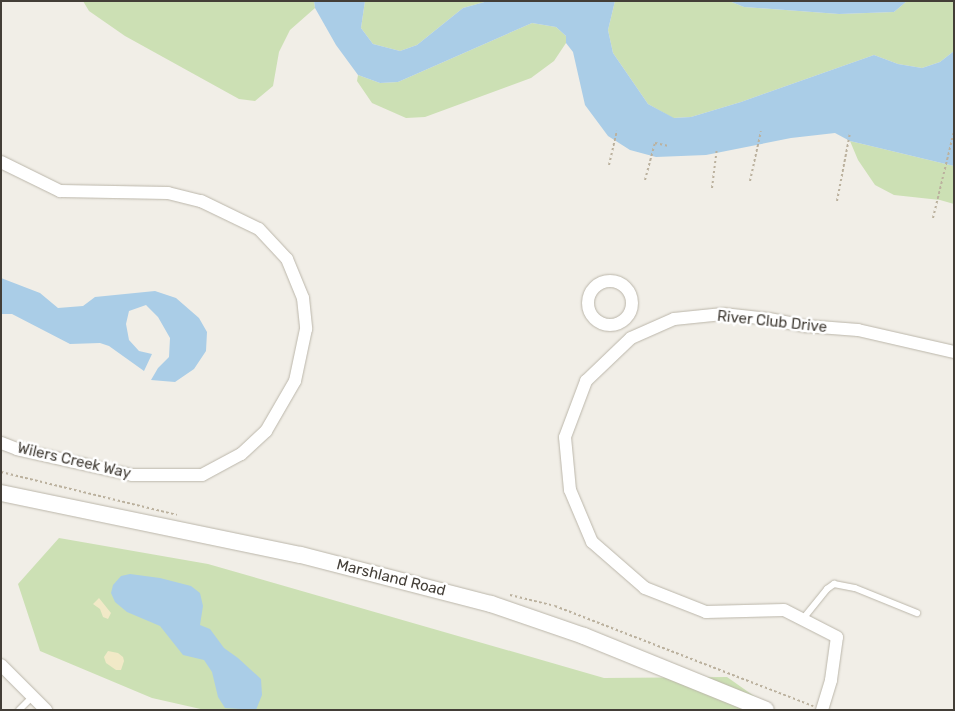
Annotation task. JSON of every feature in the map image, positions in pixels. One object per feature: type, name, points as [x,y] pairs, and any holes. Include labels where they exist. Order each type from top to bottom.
[{"type":"street","name":"Wilers Creek Way","points":[[1,162],[60,191],[168,193],[201,201],[259,229],[287,260],[303,298],[306,329],[295,381],[266,431],[241,454],[202,475],[132,475],[17,449],[1,443]]},
{"type":"street","name":"River Club Drive","points":[[822,710],[831,680],[837,637],[784,610],[706,612],[646,588],[592,542],[570,490],[565,437],[586,381],[631,338],[674,319],[723,314],[858,330],[954,352]]},
{"type":"street","points":[[622,323],[631,338]]},
{"type":"street","name":"Marshland Road","points":[[1,493],[301,555],[492,604],[584,636],[766,710]]},
{"type":"street","points":[[1,665],[46,710]]},
{"type":"lane","points":[[802,620],[827,589],[834,584],[855,588],[918,613]]},
{"type":"lane","points":[[19,710],[32,697]]},
{"type":"path","points":[[750,181],[761,130]]},
{"type":"path","points":[[609,165],[617,131]]},
{"type":"path","points":[[933,218],[954,131]]},
{"type":"path","points":[[837,201],[850,133]]},
{"type":"path","points":[[645,180],[655,144],[669,146]]},
{"type":"path","points":[[712,188],[717,149]]},
{"type":"green space","points":[[83,1],[314,1],[315,8],[290,30],[279,52],[273,86],[255,101],[239,99],[125,36],[89,11]]},
{"type":"green space","points":[[365,1],[488,1],[463,8],[417,45],[400,51],[373,44],[361,28]]},
{"type":"green space","points":[[615,1],[729,1],[744,7],[839,14],[894,12],[907,1],[954,1],[954,51],[940,62],[922,68],[898,64],[874,55],[741,102],[691,117],[673,118],[648,104],[613,53],[608,30]]},
{"type":"green space","points":[[532,23],[556,27],[566,36],[566,43],[554,61],[531,78],[425,117],[406,118],[372,103],[357,81],[358,75],[380,83],[398,82]]},
{"type":"green space","points":[[850,141],[954,166],[954,204],[940,200],[894,195],[875,185],[858,160]]},
{"type":"green space","points":[[59,538],[208,564],[604,678],[727,677],[774,710],[205,710],[152,698],[40,651],[18,584]]},
{"type":"sand","points":[[99,598],[111,613],[108,619],[103,617],[100,609],[93,604]]},
{"type":"sand","points":[[108,651],[118,653],[123,657],[124,661],[121,670],[116,670],[106,663],[104,657]]},
{"type":"water","points":[[314,1],[365,1],[361,28],[373,44],[400,51],[417,45],[463,8],[488,1],[615,1],[608,30],[613,53],[648,104],[674,118],[691,117],[741,102],[874,55],[898,64],[922,68],[940,62],[954,51],[954,166],[850,141],[835,133],[791,138],[706,155],[656,157],[630,150],[608,136],[585,105],[573,52],[566,43],[566,36],[556,27],[532,23],[398,82],[380,83],[358,75],[336,45],[315,8]]},
{"type":"water","points":[[729,1],[907,1],[894,12],[839,14],[744,7]]},
{"type":"water","points":[[1,278],[40,293],[58,308],[83,306],[95,297],[155,291],[176,298],[199,318],[207,332],[206,351],[194,369],[175,382],[151,380],[158,368],[169,357],[170,338],[158,317],[146,305],[129,311],[126,324],[129,340],[139,351],[152,354],[144,371],[109,346],[100,343],[70,344],[12,314],[1,314]]},
{"type":"water","points":[[130,574],[160,578],[191,586],[200,593],[203,606],[200,625],[210,629],[224,648],[261,679],[262,695],[256,710],[225,708],[218,697],[212,672],[204,660],[183,655],[160,626],[127,612],[115,602],[111,593],[113,585],[121,576]]}]
